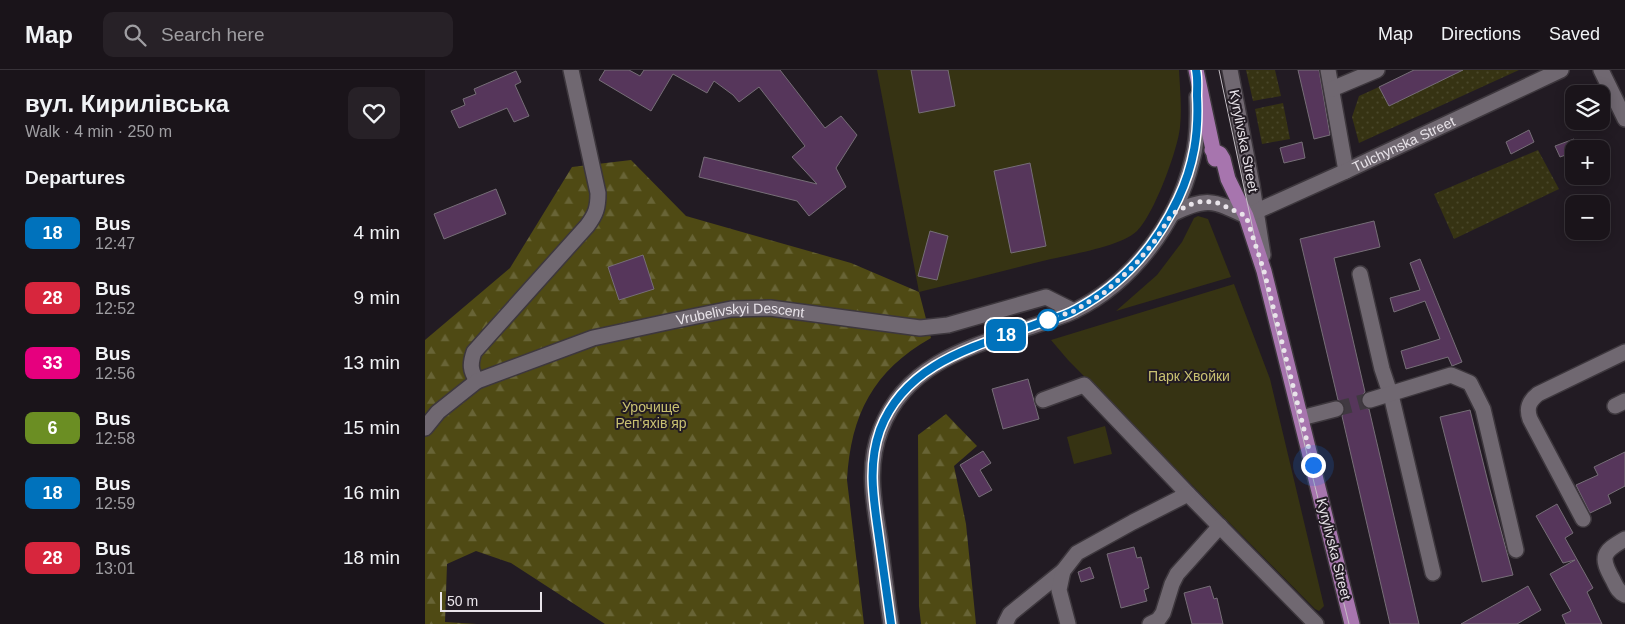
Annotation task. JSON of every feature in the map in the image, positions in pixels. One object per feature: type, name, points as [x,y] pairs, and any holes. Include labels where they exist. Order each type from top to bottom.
[{"type":"main road","name":"Kyrylivska Street","points":[[1196,72],[1212,150],[1220,154],[1228,179],[1251,214],[1352,624]]},
{"type":"street","points":[[477,381],[471,372],[474,352],[587,226],[594,217],[598,206],[598,193],[571,70]]},
{"type":"street","name":"Kyrylivska Street","points":[[1231,70],[1251,214]]},
{"type":"street","points":[[1328,70],[1346,171]]},
{"type":"street","points":[[1332,89],[1377,70]]},
{"type":"street","points":[[1601,70],[1625,119]]},
{"type":"street","name":"Tulchynska Street","points":[[1251,214],[1346,171],[1555,71]]},
{"type":"street","points":[[891,624],[872,486],[873,459],[881,430],[895,402],[917,378],[939,362],[966,350],[1074,311],[1105,292],[1134,266],[1154,242],[1172,214],[1184,188],[1193,160],[1198,123],[1196,72]]},
{"type":"street","points":[[1172,214],[1189,205],[1203,201],[1218,203],[1251,214]]},
{"type":"street","points":[[1360,274],[1382,369],[1391,394],[1433,573]]},
{"type":"street","name":"Vrubelivskyi Descent","points":[[425,428],[438,412],[477,381],[593,338],[731,309],[770,308],[920,328],[948,325],[1046,297],[1074,311]]},
{"type":"street","points":[[1583,519],[1527,411],[1532,399],[1538,394],[1625,352]]},
{"type":"street","points":[[1370,400],[1451,375],[1470,383],[1483,409],[1517,550]]},
{"type":"street","points":[[1043,400],[1084,384],[1188,494],[1316,624]]},
{"type":"street","points":[[1301,418],[1336,409]]},
{"type":"street","points":[[1005,624],[1010,614],[1063,571],[1077,553],[1188,494]]},
{"type":"street","points":[[1150,624],[1158,620],[1163,613],[1177,574],[1220,526]]},
{"type":"street","points":[[1625,539],[1613,546],[1607,552],[1604,559],[1605,567],[1620,593],[1625,595]]},
{"type":"street","points":[[1063,571],[1059,590],[1068,624]]},
{"type":"green space","points":[[877,70],[1179,70],[1181,113],[1175,150],[1151,211],[1144,223],[1130,236],[1097,249],[919,292]]},
{"type":"green space","points":[[1246,70],[1275,70],[1281,96],[1253,101]]},
{"type":"green space","points":[[1463,70],[1519,70],[1359,143],[1352,117],[1359,96],[1379,87],[1389,106]]},
{"type":"green space","points":[[1283,103],[1290,139],[1262,144],[1255,109]]},
{"type":"green space","points":[[1538,150],[1559,189],[1454,239],[1434,194]]},
{"type":"green space","name":"Урочище Реп'яхів яр","points":[[631,160],[686,216],[851,263],[919,292],[931,338],[894,365],[880,380],[860,415],[849,456],[847,480],[864,624],[605,624],[511,563],[476,551],[447,564],[445,622],[477,624],[425,624],[425,340],[510,268],[572,167]]},
{"type":"green space","points":[[1198,216],[1208,219],[1231,277],[1116,311],[1157,275],[1182,242],[1194,218]]},
{"type":"green space","name":"Парк Хвойки","points":[[1234,284],[1270,379],[1324,606],[1319,611],[1068,360],[1051,340]]},
{"type":"green space","points":[[946,414],[977,446],[954,466],[966,524],[976,624],[921,624],[919,606],[918,435]]},
{"type":"green space","points":[[1105,426],[1112,454],[1074,464],[1067,437]]},
{"type":"building","points":[[605,70],[629,70],[640,76],[644,70],[780,70],[825,128],[841,116],[857,135],[836,168],[846,187],[809,216],[797,201],[699,177],[704,157],[817,184],[792,157],[805,146],[759,87],[739,102],[733,95],[714,81],[707,93],[673,74],[651,111],[599,80]]},
{"type":"building","points":[[911,70],[948,70],[955,106],[919,113]]},
{"type":"building","points":[[1298,70],[1319,70],[1330,135],[1314,139]]},
{"type":"building","points":[[1414,70],[1463,70],[1389,106],[1379,87]]},
{"type":"building","points":[[516,71],[521,82],[515,85],[529,116],[514,122],[507,108],[459,128],[451,111],[465,105],[463,99],[476,94],[474,89]]},
{"type":"building","points":[[1529,130],[1534,142],[1511,154],[1506,142]]},
{"type":"building","points":[[1302,142],[1305,158],[1284,163],[1280,148]]},
{"type":"building","points":[[1565,142],[1565,155],[1560,157],[1555,146]]},
{"type":"building","points":[[1030,163],[1046,246],[1011,253],[994,171]]},
{"type":"building","points":[[496,189],[506,214],[444,239],[434,214]]},
{"type":"building","points":[[1374,221],[1380,247],[1334,258],[1365,392],[1361,397],[1361,402],[1364,407],[1369,409],[1419,624],[1390,624],[1342,416],[1345,412],[1345,407],[1338,400],[1300,239]]},
{"type":"building","points":[[930,231],[948,236],[937,280],[918,276]]},
{"type":"building","points":[[643,255],[654,289],[619,300],[608,267]]},
{"type":"building","points":[[1420,259],[1462,362],[1452,366],[1448,357],[1406,369],[1401,351],[1440,339],[1425,301],[1394,312],[1390,298],[1420,290],[1410,263]]},
{"type":"building","points":[[1028,379],[1039,419],[1003,429],[992,389]]},
{"type":"building","points":[[1470,410],[1513,575],[1482,582],[1440,417]]},
{"type":"building","points":[[983,451],[991,463],[980,470],[992,490],[979,497],[960,465]]},
{"type":"building","points":[[1625,452],[1625,486],[1608,495],[1611,503],[1590,513],[1576,485],[1598,475],[1594,467]]},
{"type":"building","points":[[1557,504],[1573,533],[1565,538],[1593,588],[1587,592],[1602,624],[1566,624],[1562,615],[1571,611],[1550,574],[1575,560],[1563,563],[1536,516]]},
{"type":"building","points":[[1134,547],[1137,558],[1141,557],[1149,588],[1144,590],[1147,601],[1121,608],[1107,554]]},
{"type":"building","points":[[1090,567],[1094,578],[1081,582],[1078,572]]},
{"type":"building","points":[[1210,586],[1214,599],[1217,598],[1223,624],[1192,624],[1184,593]]},
{"type":"building","points":[[1528,586],[1541,610],[1517,624],[1461,624]]},
{"type":"tunnel","points":[[1336,409],[1370,400]]},
{"type":"tram line","points":[[1219,70],[1262,272],[1349,624]]},
{"type":"bus line","name":"18","points":[[891,624],[872,486],[873,459],[881,430],[895,402],[917,378],[939,362],[966,350],[1074,311],[1105,292],[1134,266],[1154,242],[1172,214],[1184,188],[1193,160],[1198,123],[1196,70]]},
{"type":"route","points":[[1048,320],[1074,311],[1105,292],[1134,266],[1154,242],[1172,214],[1189,205],[1203,201],[1218,203],[1246,216],[1264,271],[1313,465]]}]
